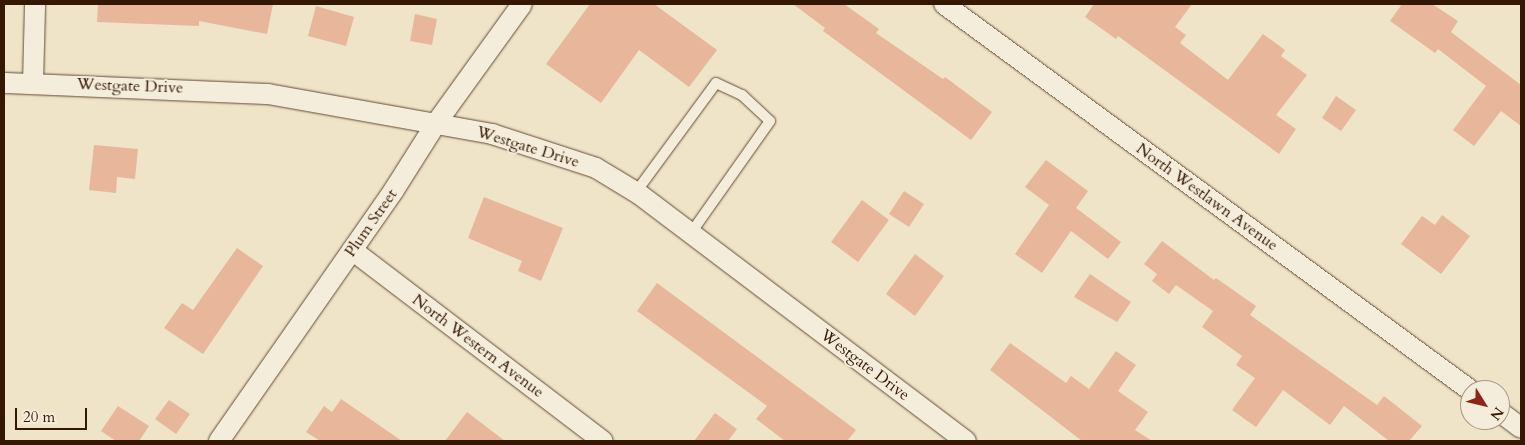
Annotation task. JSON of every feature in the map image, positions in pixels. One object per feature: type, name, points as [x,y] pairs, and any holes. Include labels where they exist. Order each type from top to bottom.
[{"type":"street","points":[[33,83],[35,4]]},
{"type":"street","name":"Plum Street","points":[[219,441],[352,250],[437,122],[522,4]]},
{"type":"street","name":"North Westlawn Avenue","points":[[944,4],[1460,383]]},
{"type":"street","name":"Westgate Drive","points":[[4,83],[268,94],[437,122],[542,149],[596,168],[636,192],[692,233],[966,441]]},
{"type":"street","name":"North Western Avenue","points":[[352,250],[603,441]]},
{"type":"street","points":[[1510,420],[1521,428]]},
{"type":"lane","points":[[636,192],[716,83],[742,94],[770,120],[692,233]]},
{"type":"building","points":[[98,4],[273,4],[267,34],[199,21],[199,26],[97,22]]},
{"type":"building","points":[[590,4],[654,4],[717,50],[689,87],[639,50],[601,103],[546,64]]},
{"type":"building","points":[[793,4],[844,4],[879,29],[876,33],[943,79],[945,77],[992,112],[971,140],[823,31],[825,28]]},
{"type":"building","points":[[1094,4],[1192,4],[1175,27],[1186,35],[1180,43],[1228,80],[1263,34],[1285,50],[1281,56],[1307,75],[1276,115],[1296,129],[1279,154],[1118,36],[1116,39],[1085,17]]},
{"type":"building","points":[[1402,4],[1432,4],[1458,21],[1451,32],[1521,85],[1521,126],[1501,111],[1474,146],[1453,130],[1486,86],[1438,49],[1435,53],[1390,21]]},
{"type":"building","points":[[316,6],[354,17],[346,46],[308,36]]},
{"type":"building","points":[[415,14],[437,19],[432,45],[410,41]]},
{"type":"building","points":[[1336,96],[1356,110],[1341,131],[1322,118]]},
{"type":"building","points":[[94,145],[138,149],[135,179],[117,177],[116,193],[89,190]]},
{"type":"building","points":[[1046,160],[1088,191],[1076,208],[1121,242],[1108,259],[1071,231],[1042,273],[1015,254],[1049,205],[1025,187]]},
{"type":"building","points":[[904,191],[924,204],[909,227],[889,214]]},
{"type":"building","points":[[484,197],[563,228],[541,281],[518,271],[522,261],[468,238]]},
{"type":"building","points":[[862,200],[889,220],[858,262],[831,242]]},
{"type":"building","points":[[1442,215],[1470,236],[1441,274],[1401,244],[1422,216],[1435,225]]},
{"type":"building","points":[[1162,241],[1214,280],[1216,278],[1256,306],[1250,315],[1377,405],[1384,396],[1422,426],[1409,441],[1389,441],[1344,406],[1330,425],[1283,390],[1256,427],[1232,410],[1255,378],[1236,365],[1242,356],[1202,327],[1213,311],[1176,285],[1169,294],[1152,281],[1157,274],[1144,264]]},
{"type":"building","points":[[237,248],[263,266],[203,354],[164,328],[182,303],[193,310]]},
{"type":"building","points":[[915,254],[944,276],[915,316],[886,294]]},
{"type":"building","points":[[1090,274],[1131,302],[1117,322],[1074,297]]},
{"type":"building","points":[[657,283],[856,430],[847,441],[785,441],[756,419],[767,406],[637,311]]},
{"type":"building","points":[[1010,343],[1066,383],[1071,376],[1089,389],[1116,351],[1136,365],[1118,391],[1148,412],[1135,430],[1152,441],[1082,441],[990,370]]},
{"type":"building","points":[[341,399],[402,441],[320,441],[306,432],[324,406],[332,412]]},
{"type":"building","points":[[169,400],[190,414],[176,434],[155,419]]},
{"type":"building","points":[[118,406],[149,426],[139,441],[116,441],[101,431]]},
{"type":"building","points":[[467,412],[505,441],[445,441]]},
{"type":"building","points":[[715,413],[737,429],[728,441],[694,441]]}]
